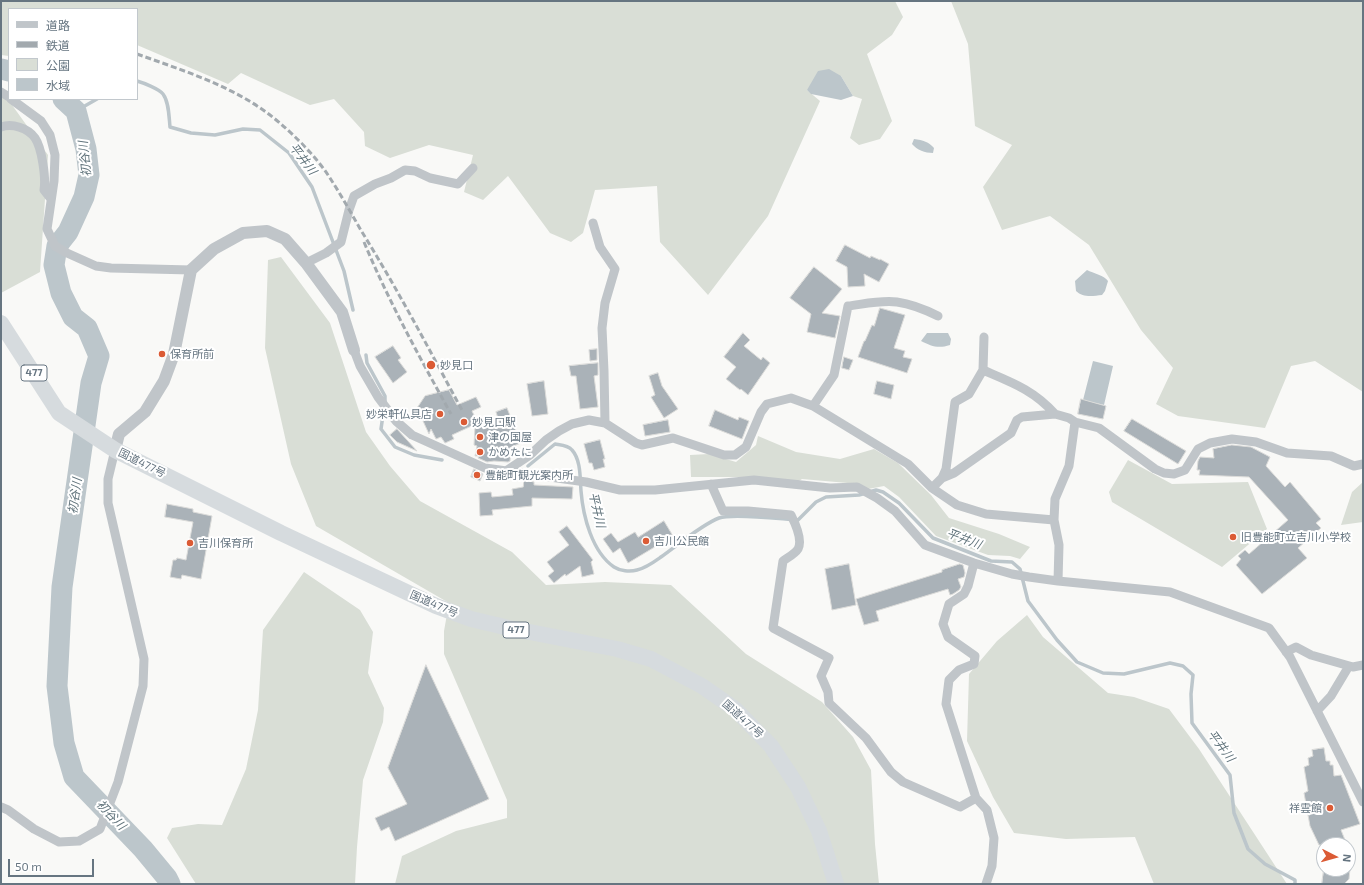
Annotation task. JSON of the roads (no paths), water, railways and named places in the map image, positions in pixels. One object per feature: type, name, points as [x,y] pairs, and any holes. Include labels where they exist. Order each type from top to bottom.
[{"type":"highway","name":"国道477号","points":[[1,323],[59,413],[115,450],[274,529],[436,606],[471,619],[501,627],[617,649],[651,659],[702,686],[735,709],[772,746],[798,787],[819,831],[836,884]]},
{"type":"street","points":[[13,100],[41,121],[50,135],[55,155],[54,181],[47,229],[55,246],[96,266],[111,268],[191,270]]},
{"type":"street","points":[[1,128],[5,126],[17,126],[26,130],[35,138],[42,157],[45,184],[44,190],[51,198]]},
{"type":"street","points":[[306,263],[326,253],[341,242],[354,196],[375,184],[391,178],[405,170],[415,170],[430,178],[458,184],[473,168]]},
{"type":"street","points":[[593,223],[600,248],[615,269],[605,303],[602,328],[605,423]]},
{"type":"street","points":[[1,807],[8,810],[34,829],[59,842],[79,841],[100,829],[118,782],[143,686],[144,659],[108,503],[108,479],[119,434],[145,412],[164,381],[174,354],[191,270],[214,249],[243,233],[267,232],[286,239],[306,263],[342,312],[360,366],[378,397],[396,421],[412,435],[485,468],[586,482],[620,490],[655,490],[754,480],[830,488],[857,487],[877,498],[895,511],[925,545],[974,563],[1012,574],[1058,582],[1170,592],[1269,628],[1286,652],[1363,802]]},
{"type":"street","points":[[813,406],[834,375],[848,306],[874,302],[898,302],[926,310],[938,316]]},
{"type":"street","points":[[932,488],[942,478],[946,469],[955,402],[969,394],[983,370],[984,337]]},
{"type":"street","points":[[983,370],[1030,391],[1047,404],[1054,414]]},
{"type":"street","points":[[506,471],[530,455],[546,440],[572,424],[589,420],[605,423],[636,443],[642,444],[673,438],[724,455],[735,455],[746,447],[761,412],[767,404],[791,398],[813,406],[908,464],[932,488],[957,504],[986,514],[1054,520]]},
{"type":"street","points":[[942,478],[954,473],[1012,433],[1017,420],[1022,416],[1054,414],[1069,418],[1075,422],[1099,428],[1156,469],[1164,473],[1174,474],[1184,470],[1198,449],[1210,443],[1232,438],[1256,442],[1287,453],[1331,456],[1354,466],[1363,464]]},
{"type":"street","points":[[1058,582],[1059,545],[1054,520],[1055,499],[1070,466],[1075,422]]},
{"type":"street","points":[[711,484],[723,511],[748,511],[791,515],[797,527],[799,544],[798,550],[783,561],[773,628],[829,658],[821,676],[828,692],[829,703],[866,738],[891,772],[903,782],[960,807],[976,798]]},
{"type":"street","points":[[974,563],[968,586],[964,594],[949,604],[944,624],[948,637],[975,656],[974,664],[959,670],[949,680],[946,704],[976,798],[987,810],[994,838],[992,866],[986,884]]},
{"type":"street","points":[[1286,652],[1296,647],[1311,655],[1349,666],[1353,667],[1363,665]]},
{"type":"street","points":[[1316,711],[1331,696],[1349,666]]},
{"type":"water","points":[[829,69],[841,76],[853,96],[841,100],[811,94],[807,90],[818,71]]},
{"type":"water","points":[[914,139],[930,144],[934,148],[933,153],[924,152],[916,148],[912,144]]},
{"type":"water","points":[[1087,270],[1102,276],[1108,281],[1102,295],[1085,296],[1076,291],[1075,281]]},
{"type":"water","points":[[927,333],[948,333],[951,339],[950,345],[942,347],[921,341]]},
{"type":"water","points":[[1093,361],[1113,366],[1104,405],[1083,400]]},
{"type":"waterway","name":"初谷川","points":[[1,69],[8,71]]},
{"type":"waterway","name":"平井川","points":[[138,81],[155,88],[163,94],[168,105],[170,127],[191,133],[215,135],[243,129],[260,130],[289,153],[312,187],[344,271],[353,310]]},
{"type":"waterway","name":"初谷川","points":[[64,100],[76,111],[86,149],[89,175],[84,197],[68,232],[57,246],[54,265],[61,293],[73,317],[87,328],[99,356],[91,383],[62,587],[57,686],[64,743],[74,777],[143,849],[167,878],[170,884]]},
{"type":"waterway","name":"平井川","points":[[76,111],[95,100]]},
{"type":"waterway","name":"平井川","points":[[366,355],[367,363],[385,396],[385,402]]},
{"type":"waterway","name":"平井川","points":[[384,408],[381,429],[395,447],[414,455],[442,460]]},
{"type":"waterway","name":"平井川","points":[[528,466],[555,444],[566,446],[572,450],[579,464],[582,501],[594,543],[606,560],[614,567],[622,570],[634,571],[647,566],[697,530],[719,518],[746,516],[798,520],[816,502],[826,497],[859,495],[876,490],[883,492],[899,503],[933,538],[991,561],[1012,562],[1020,569],[1028,601],[1057,640],[1077,662],[1103,673],[1124,674],[1170,663],[1183,666],[1193,675],[1191,694],[1192,723],[1230,775],[1234,813],[1248,849],[1265,864],[1295,880],[1295,884]]},
{"type":"railway","points":[[138,54],[212,82],[248,100],[281,124],[312,155],[332,182],[388,276],[463,412]]},
{"type":"railway","points":[[364,242],[394,308],[451,414]]},
{"type":"place","name":"保育所前","points":[[162,354]]},
{"type":"place","name":"妙見口","points":[[431,365]]},
{"type":"place","name":"妙栄軒仏具店","points":[[440,414]]},
{"type":"place","name":"妙見口駅","points":[[464,422]]},
{"type":"place","name":"津の国屋","points":[[480,437]]},
{"type":"place","name":"かめたに","points":[[480,452]]},
{"type":"place","name":"豊能町観光案内所","points":[[477,475]]},
{"type":"place","name":"旧豊能町立吉川小学校","points":[[1233,537]]},
{"type":"place","name":"吉川公民館","points":[[646,541]]},
{"type":"place","name":"吉川保育所","points":[[190,543]]},
{"type":"place","name":"祥雲館","points":[[1330,808]]}]
